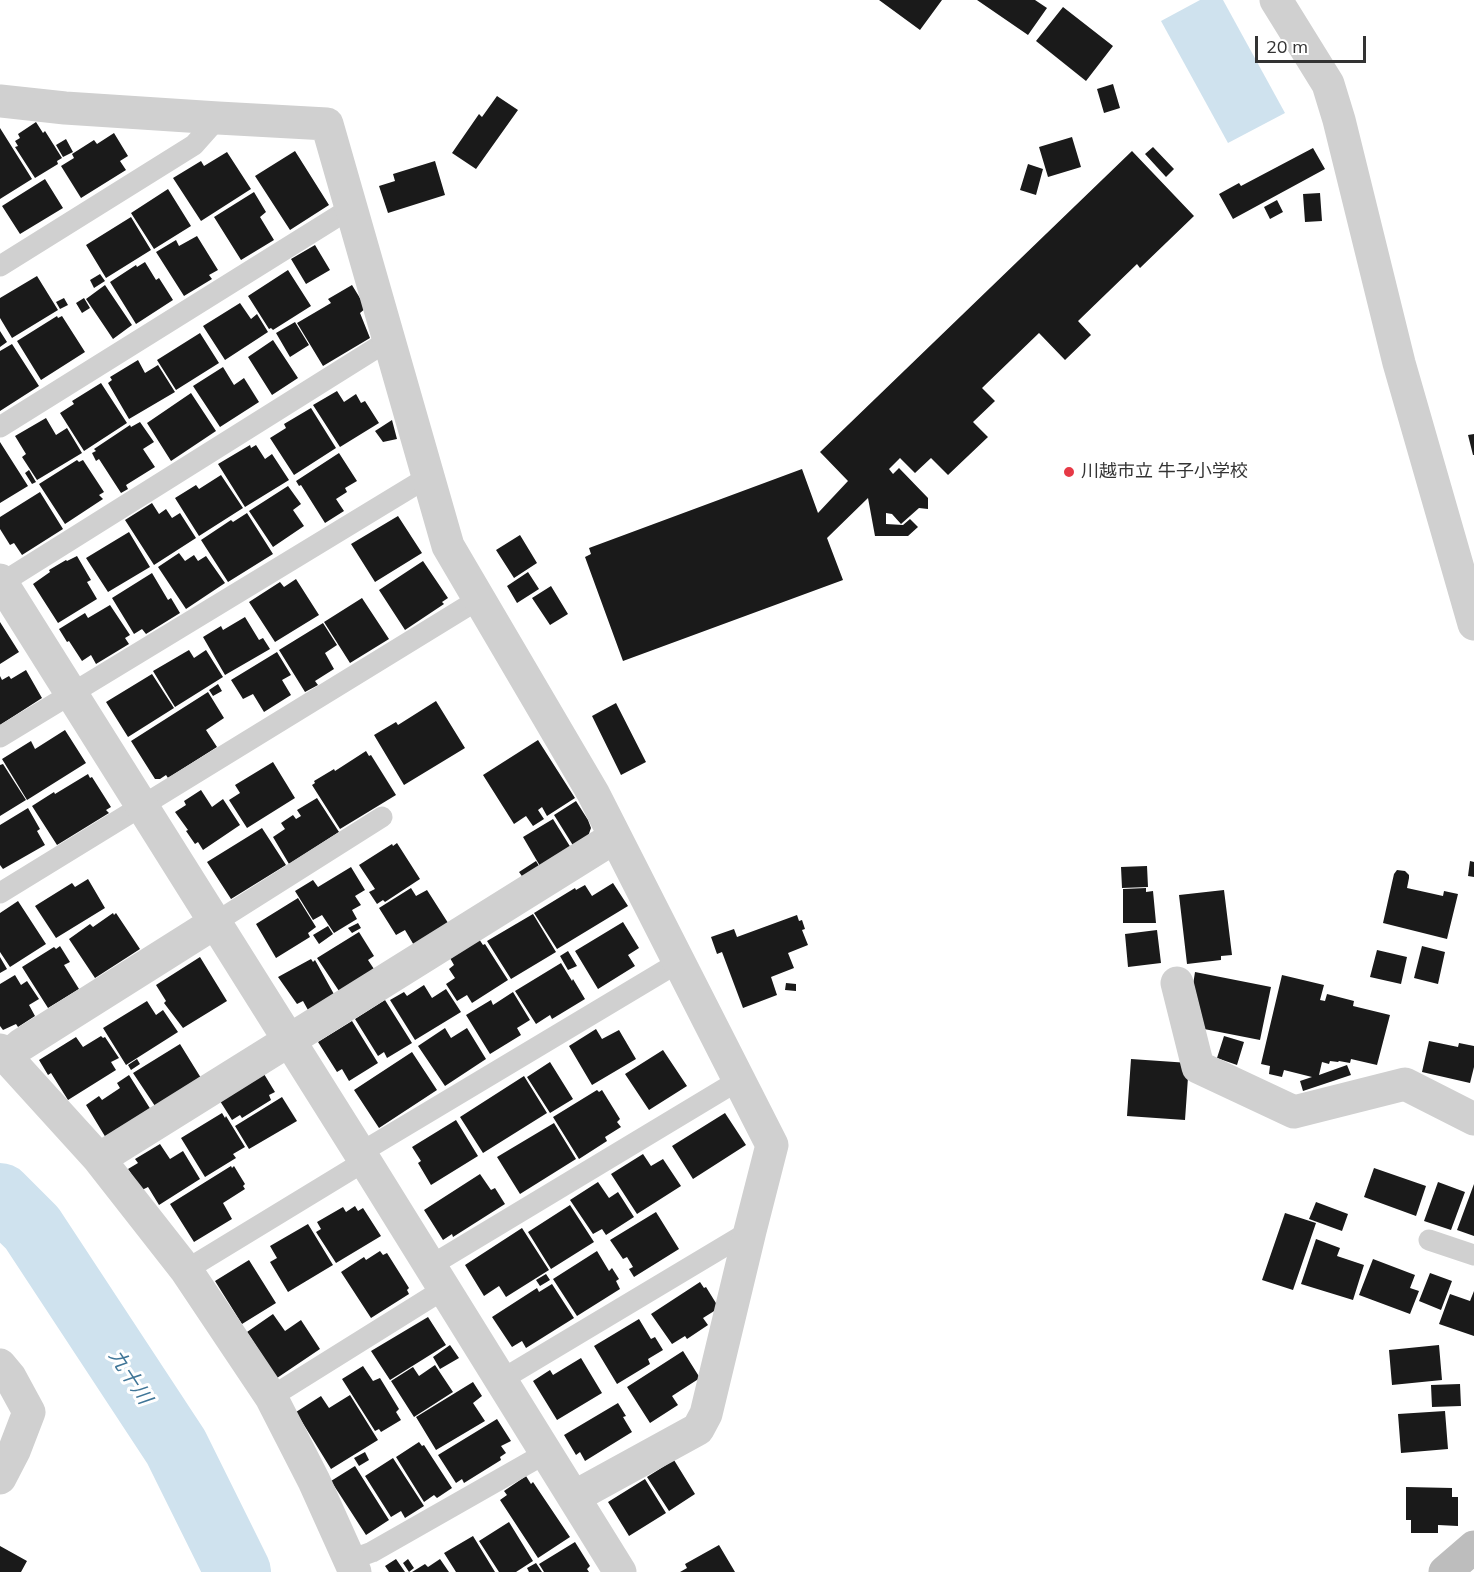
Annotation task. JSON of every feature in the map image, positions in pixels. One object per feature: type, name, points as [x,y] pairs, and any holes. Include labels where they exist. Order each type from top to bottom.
[{"type":"main road","points":[[1445,1572],[1474,1547]]},
{"type":"street","points":[[1276,0],[1328,84],[1399,363],[1474,624]]},
{"type":"street","points":[[1,102],[218,118],[327,123],[448,546],[593,793],[772,1145],[706,1414],[698,1429],[574,1497]]},
{"type":"street","points":[[1,583],[216,922],[620,1572]]},
{"type":"street","points":[[99,1159],[615,837]]},
{"type":"street","points":[[216,922],[21,1045],[3,1053],[99,1159],[186,1270],[271,1397],[314,1481],[352,1566]]},
{"type":"street","points":[[1177,983],[1198,1067],[1294,1112],[1404,1084],[1474,1119]]},
{"type":"street","points":[[0,1365],[10,1377],[29,1412],[14,1451],[0,1478]]},
{"type":"lane","points":[[0,266],[194,145],[218,118]]},
{"type":"lane","points":[[0,427],[351,208]]},
{"type":"lane","points":[[1,583],[388,340]]},
{"type":"lane","points":[[0,737],[428,477]]},
{"type":"lane","points":[[0,893],[479,599]]},
{"type":"lane","points":[[216,922],[382,817]]},
{"type":"lane","points":[[186,1270],[362,1157],[679,962]]},
{"type":"lane","points":[[271,1397],[437,1277],[739,1080]]},
{"type":"lane","points":[[501,1380],[750,1231]]},
{"type":"lane","points":[[1429,1240],[1474,1255]]},
{"type":"lane","points":[[352,1566],[372,1552],[546,1453]]},
{"type":"water","points":[[1200,0],[1223,0],[1285,113],[1228,143],[1161,21]]},
{"type":"building","points":[[879,0],[942,0],[920,30]]},
{"type":"building","points":[[977,0],[1035,0],[1047,8],[1028,35]]},
{"type":"building","points":[[1063,7],[1113,46],[1086,81],[1036,41]]},
{"type":"building","points":[[1113,84],[1120,108],[1104,113],[1097,89]]},
{"type":"building","points":[[497,96],[518,110],[476,169],[452,153],[479,114],[482,117]]},
{"type":"building","points":[[36,122],[43,133],[45,131],[62,158],[57,161],[58,164],[35,178],[15,147],[18,146],[15,141],[20,138],[18,134]]},
{"type":"building","points":[[0,128],[32,179],[0,199]]},
{"type":"building","points":[[114,133],[128,156],[120,161],[126,170],[81,198],[61,166],[74,158],[72,154],[94,140],[97,144]]},
{"type":"building","points":[[1072,137],[1081,167],[1048,177],[1039,147]]},
{"type":"building","points":[[66,139],[73,152],[63,157],[56,145]]},
{"type":"building","points":[[1153,147],[1174,169],[1166,177],[1145,154]]},
{"type":"building","points":[[1313,148],[1325,169],[1233,219],[1219,194],[1239,183],[1241,186]]},
{"type":"building","points":[[295,151],[329,205],[290,230],[255,176]]},
{"type":"building","points":[[1132,151],[1194,216],[1140,268],[1137,264],[1078,321],[1091,335],[1065,360],[1039,333],[982,388],[995,401],[973,422],[988,437],[948,475],[931,458],[915,473],[900,458],[889,469],[893,474],[899,468],[928,498],[928,509],[919,508],[901,524],[892,514],[886,513],[886,524],[903,525],[910,519],[918,527],[908,536],[875,536],[868,498],[827,538],[843,580],[623,661],[585,557],[591,554],[589,548],[802,469],[818,513],[848,481],[820,452]]},
{"type":"building","points":[[227,152],[251,189],[201,221],[173,178],[201,161],[204,166]]},
{"type":"building","points":[[435,161],[445,195],[388,213],[379,186],[395,181],[393,174]]},
{"type":"building","points":[[1028,164],[1043,169],[1036,195],[1020,190]]},
{"type":"building","points":[[45,179],[63,208],[20,234],[2,206]]},
{"type":"building","points":[[168,189],[191,226],[154,249],[131,213]]},
{"type":"building","points":[[254,192],[266,212],[260,217],[274,240],[241,260],[214,217]]},
{"type":"building","points":[[1320,193],[1322,221],[1305,222],[1303,194]]},
{"type":"building","points":[[1277,200],[1283,212],[1270,219],[1264,207]]},
{"type":"building","points":[[131,217],[151,250],[106,278],[86,245]]},
{"type":"building","points":[[197,236],[218,270],[209,275],[212,279],[184,296],[156,252],[176,240],[179,246]]},
{"type":"building","points":[[315,245],[330,270],[306,284],[291,259]]},
{"type":"building","points":[[145,262],[156,280],[159,278],[173,300],[136,324],[110,282],[136,265],[137,267]]},
{"type":"building","points":[[288,270],[311,306],[273,330],[269,329],[248,296]]},
{"type":"building","points":[[100,274],[105,281],[94,288],[90,280]]},
{"type":"building","points":[[37,276],[58,310],[12,338],[0,318],[0,298]]},
{"type":"building","points":[[105,285],[132,325],[113,339],[86,299]]},
{"type":"building","points":[[352,285],[366,308],[360,313],[370,338],[323,366],[297,323],[331,303],[328,299]]},
{"type":"building","points":[[64,298],[68,305],[60,309],[56,302]]},
{"type":"building","points":[[84,298],[90,308],[82,313],[76,303]]},
{"type":"building","points":[[240,303],[251,319],[257,314],[268,332],[225,360],[203,326]]},
{"type":"building","points":[[57,316],[58,318],[62,316],[85,352],[41,380],[17,341]]},
{"type":"building","points":[[295,322],[309,345],[290,357],[276,333]]},
{"type":"building","points":[[0,331],[7,342],[0,347]]},
{"type":"building","points":[[200,333],[219,363],[176,390],[157,360]]},
{"type":"building","points":[[273,340],[298,378],[272,395],[248,357]]},
{"type":"building","points":[[12,344],[39,386],[0,411],[0,351]]},
{"type":"building","points":[[138,360],[145,373],[158,365],[175,392],[129,419],[108,383],[112,380],[110,377]]},
{"type":"building","points":[[223,367],[234,385],[244,378],[259,402],[220,427],[193,386]]},
{"type":"building","points":[[101,383],[127,423],[84,451],[60,413],[74,404],[72,401]]},
{"type":"building","points":[[337,391],[344,402],[356,394],[361,403],[365,401],[379,423],[340,447],[313,405]]},
{"type":"building","points":[[191,393],[216,431],[171,461],[147,423]]},
{"type":"building","points":[[311,408],[336,448],[294,475],[270,438],[286,428],[284,424]]},
{"type":"building","points":[[46,418],[56,435],[67,428],[82,453],[37,480],[22,457],[26,454],[15,436]]},
{"type":"building","points":[[392,420],[397,439],[383,442],[375,431]]},
{"type":"building","points":[[140,422],[154,442],[143,449],[155,467],[126,485],[128,489],[121,493],[99,459],[96,461],[92,453],[96,451],[94,449],[130,425],[131,427]]},
{"type":"building","points":[[1474,434],[1474,455],[1473,455],[1468,435]]},
{"type":"building","points":[[0,442],[28,486],[0,503]]},
{"type":"building","points":[[250,445],[251,448],[256,445],[265,459],[272,454],[289,480],[245,507],[218,464]]},
{"type":"building","points":[[339,453],[357,481],[345,488],[347,492],[336,499],[344,511],[325,523],[301,485],[299,486],[296,481]]},
{"type":"building","points":[[77,460],[79,462],[83,460],[104,492],[99,495],[103,499],[65,524],[39,484]]},
{"type":"building","points":[[29,470],[36,482],[32,484],[25,473]]},
{"type":"building","points":[[221,475],[243,508],[199,536],[175,498],[196,485],[199,489]]},
{"type":"building","points":[[288,486],[301,504],[293,510],[304,526],[273,547],[249,511]]},
{"type":"building","points":[[40,492],[63,529],[22,555],[14,543],[10,545],[0,529],[0,517]]},
{"type":"building","points":[[152,503],[159,514],[166,509],[172,518],[180,513],[196,538],[154,565],[125,520]]},
{"type":"building","points":[[247,513],[273,554],[228,582],[201,540],[231,520],[233,522]]},
{"type":"building","points":[[398,516],[422,553],[375,582],[351,544]]},
{"type":"building","points":[[129,532],[150,567],[108,592],[86,558]]},
{"type":"building","points":[[520,535],[537,563],[514,578],[496,550]]},
{"type":"building","points":[[179,553],[185,561],[194,555],[198,561],[206,556],[225,583],[186,609],[158,567]]},
{"type":"building","points":[[77,556],[91,580],[87,582],[97,599],[58,623],[33,584],[50,572],[49,570]]},
{"type":"building","points":[[423,561],[448,598],[442,602],[444,604],[405,630],[379,590]]},
{"type":"building","points":[[528,572],[539,589],[517,603],[507,586]]},
{"type":"building","points":[[152,573],[168,600],[171,598],[180,613],[146,634],[142,629],[134,634],[112,598]]},
{"type":"building","points":[[296,579],[319,615],[275,642],[249,602],[280,582],[284,587]]},
{"type":"building","points":[[551,586],[568,614],[550,625],[532,598]]},
{"type":"building","points":[[362,598],[389,639],[350,663],[324,622]]},
{"type":"building","points":[[110,605],[130,635],[125,638],[129,644],[96,664],[91,655],[82,661],[59,629],[85,613],[88,618]]},
{"type":"building","points":[[245,617],[259,640],[263,638],[270,649],[225,675],[203,637],[221,626],[223,630]]},
{"type":"building","points":[[0,622],[19,652],[0,664]]},
{"type":"building","points":[[323,623],[337,645],[325,653],[334,669],[315,681],[318,685],[305,692],[279,650]]},
{"type":"building","points":[[189,650],[194,658],[206,650],[223,677],[175,707],[153,671]]},
{"type":"building","points":[[277,652],[291,675],[282,680],[291,695],[264,712],[253,694],[243,699],[231,680]]},
{"type":"building","points":[[26,670],[42,698],[0,725],[0,676],[2,680],[9,676],[11,679]]},
{"type":"building","points":[[152,674],[174,708],[128,737],[106,702]]},
{"type":"building","points":[[218,684],[222,691],[213,696],[209,690]]},
{"type":"building","points":[[208,692],[224,718],[206,730],[217,747],[168,778],[166,775],[155,779],[131,741]]},
{"type":"building","points":[[436,701],[465,748],[404,785],[374,735],[396,722],[398,725]]},
{"type":"building","points":[[616,703],[646,762],[621,775],[592,716]]},
{"type":"building","points":[[65,730],[86,763],[27,800],[2,759],[31,741],[35,749]]},
{"type":"building","points":[[538,740],[575,798],[547,816],[542,807],[538,810],[544,819],[533,826],[526,816],[514,824],[483,775]]},
{"type":"building","points":[[366,751],[369,756],[371,755],[396,795],[340,829],[312,785],[314,781],[334,769],[335,771]]},
{"type":"building","points":[[273,762],[295,798],[247,828],[229,800],[240,793],[235,785]]},
{"type":"building","points":[[3,764],[26,800],[0,816],[0,765]]},
{"type":"building","points":[[88,774],[111,807],[106,810],[109,813],[57,845],[32,806]]},
{"type":"building","points":[[201,790],[212,807],[223,799],[240,825],[203,850],[198,842],[195,844],[175,812],[186,805],[184,801]]},
{"type":"building","points":[[317,798],[339,832],[289,864],[273,837],[285,829],[281,823],[293,815],[296,819],[301,816],[297,810]]},
{"type":"building","points":[[576,801],[591,828],[587,839],[574,847],[554,815]]},
{"type":"building","points":[[28,808],[40,829],[37,831],[45,845],[3,869],[0,865],[0,825]]},
{"type":"building","points":[[553,819],[571,848],[540,866],[523,837]]},
{"type":"building","points":[[262,828],[286,865],[231,899],[207,862]]},
{"type":"building","points":[[397,843],[420,879],[385,902],[383,900],[377,904],[369,892],[375,889],[359,865]]},
{"type":"building","points":[[536,861],[541,869],[524,879],[519,872]]},
{"type":"building","points":[[1470,861],[1474,862],[1474,877],[1468,876]]},
{"type":"building","points":[[1147,866],[1148,887],[1122,888],[1121,867]]},
{"type":"building","points":[[351,867],[365,890],[355,896],[361,905],[352,910],[357,919],[334,933],[322,915],[313,920],[295,891],[313,880],[318,887]]},
{"type":"building","points":[[1397,870],[1405,871],[1409,875],[1407,888],[1443,896],[1444,891],[1458,894],[1447,939],[1383,923],[1394,874]]},
{"type":"building","points":[[88,879],[105,908],[56,938],[35,906],[72,883],[75,887]]},
{"type":"building","points":[[613,883],[628,906],[557,949],[534,913],[575,888],[576,890],[585,885],[592,896]]},
{"type":"building","points":[[411,888],[416,896],[427,890],[450,926],[415,947],[405,930],[396,935],[379,908]]},
{"type":"building","points":[[1146,888],[1146,892],[1153,891],[1156,923],[1123,923],[1123,889]]},
{"type":"building","points":[[1224,890],[1232,955],[1221,956],[1221,960],[1187,964],[1179,895]]},
{"type":"building","points":[[298,898],[316,927],[308,933],[310,937],[276,958],[256,924]]},
{"type":"building","points":[[18,901],[46,944],[10,967],[0,952],[0,913]]},
{"type":"building","points":[[113,913],[114,915],[116,913],[140,949],[95,978],[69,939],[90,924],[93,927]]},
{"type":"building","points":[[533,914],[556,952],[511,979],[487,941]]},
{"type":"building","points":[[797,915],[799,921],[802,920],[805,929],[802,930],[808,945],[788,953],[794,968],[771,977],[777,995],[743,1008],[722,952],[717,954],[711,937],[734,929],[737,937]]},
{"type":"building","points":[[623,922],[639,948],[628,955],[635,966],[598,989],[575,951]]},
{"type":"building","points":[[358,923],[361,928],[352,933],[348,928]]},
{"type":"building","points":[[328,926],[333,934],[319,944],[313,935]]},
{"type":"building","points":[[1157,930],[1161,963],[1128,967],[1125,934]]},
{"type":"building","points":[[359,932],[374,956],[368,960],[376,972],[339,991],[317,958]]},
{"type":"building","points":[[479,939],[483,945],[485,944],[508,980],[472,1003],[467,995],[457,1001],[446,984],[455,978],[449,969],[454,965],[450,958]]},
{"type":"building","points":[[60,946],[70,962],[64,965],[79,989],[48,1008],[22,967],[54,947],[56,949]]},
{"type":"building","points":[[1422,946],[1445,952],[1438,984],[1414,978]]},
{"type":"building","points":[[1377,950],[1407,957],[1401,984],[1370,977]]},
{"type":"building","points":[[568,951],[577,966],[568,970],[560,956]]},
{"type":"building","points":[[0,957],[7,969],[0,973]]},
{"type":"building","points":[[200,957],[227,1001],[183,1028],[164,1003],[166,1001],[156,985]]},
{"type":"building","points":[[311,959],[313,962],[315,960],[335,996],[308,1010],[303,1001],[297,1004],[278,977]]},
{"type":"building","points":[[561,963],[585,999],[552,1019],[550,1015],[536,1024],[515,991]]},
{"type":"building","points":[[1195,972],[1271,987],[1260,1040],[1199,1028],[1193,985]]},
{"type":"building","points":[[15,975],[21,985],[27,981],[39,999],[29,1005],[35,1016],[18,1027],[16,1024],[3,1030],[0,1026],[0,984]]},
{"type":"building","points":[[1282,975],[1324,985],[1320,1000],[1325,1001],[1327,994],[1354,1001],[1353,1006],[1390,1015],[1377,1065],[1351,1059],[1350,1063],[1322,1062],[1319,1075],[1347,1065],[1351,1075],[1303,1091],[1300,1081],[1312,1077],[1284,1070],[1282,1077],[1269,1074],[1270,1066],[1261,1064]]},
{"type":"building","points":[[786,983],[796,984],[796,991],[785,990]]},
{"type":"building","points":[[424,985],[432,998],[446,989],[461,1012],[415,1040],[390,1000],[404,992],[407,996]]},
{"type":"building","points":[[513,992],[530,1020],[517,1028],[521,1035],[490,1054],[466,1015],[491,1000],[493,1005]]},
{"type":"building","points":[[385,1000],[412,1043],[387,1058],[384,1052],[378,1056],[355,1019]]},
{"type":"building","points":[[147,1001],[156,1015],[163,1010],[178,1032],[126,1065],[103,1028]]},
{"type":"building","points":[[352,1021],[378,1063],[349,1081],[342,1069],[337,1072],[318,1042]]},
{"type":"building","points":[[445,1028],[451,1038],[467,1028],[486,1059],[445,1086],[418,1046]]},
{"type":"building","points":[[596,1029],[602,1039],[619,1030],[636,1059],[592,1085],[569,1046]]},
{"type":"building","points":[[101,1036],[105,1037],[119,1058],[111,1062],[116,1070],[68,1100],[51,1073],[48,1075],[39,1060],[76,1037],[83,1047]]},
{"type":"building","points":[[1224,1036],[1244,1042],[1237,1065],[1217,1058]]},
{"type":"building","points":[[1429,1041],[1458,1047],[1459,1043],[1474,1046],[1474,1067],[1470,1083],[1422,1072]]},
{"type":"building","points":[[180,1044],[201,1078],[155,1106],[133,1073]]},
{"type":"building","points":[[663,1050],[687,1086],[649,1110],[625,1074]]},
{"type":"building","points":[[412,1052],[437,1090],[379,1128],[354,1090]]},
{"type":"building","points":[[137,1059],[140,1064],[131,1070],[128,1065]]},
{"type":"building","points":[[1131,1059],[1189,1063],[1185,1120],[1127,1116]]},
{"type":"building","points":[[550,1062],[573,1099],[550,1113],[527,1077]]},
{"type":"building","points":[[264,1074],[275,1092],[269,1095],[271,1100],[242,1118],[240,1115],[232,1120],[220,1101]]},
{"type":"building","points":[[129,1075],[151,1110],[106,1138],[86,1105],[99,1096],[102,1100],[120,1088],[117,1083]]},
{"type":"building","points":[[524,1076],[547,1113],[483,1153],[460,1117]]},
{"type":"building","points":[[597,1090],[599,1092],[602,1090],[620,1119],[617,1122],[621,1127],[605,1137],[607,1141],[579,1159],[553,1117]]},
{"type":"building","points":[[282,1097],[297,1121],[249,1149],[235,1126]]},
{"type":"building","points":[[222,1113],[245,1147],[233,1154],[236,1158],[205,1177],[181,1138]]},
{"type":"building","points":[[725,1113],[746,1145],[693,1179],[672,1146]]},
{"type":"building","points":[[456,1120],[478,1156],[431,1185],[412,1147]]},
{"type":"building","points":[[554,1123],[576,1159],[520,1194],[497,1157]]},
{"type":"building","points":[[160,1144],[170,1159],[183,1151],[200,1179],[159,1205],[148,1187],[142,1190],[128,1169],[138,1163],[135,1159]]},
{"type":"building","points":[[643,1154],[651,1166],[663,1159],[681,1186],[637,1214],[611,1174]]},
{"type":"building","points":[[231,1166],[232,1168],[234,1166],[245,1184],[243,1186],[245,1189],[223,1203],[232,1219],[194,1242],[170,1204]]},
{"type":"building","points":[[1374,1168],[1426,1186],[1416,1216],[1364,1197]]},
{"type":"building","points":[[480,1174],[491,1190],[495,1188],[505,1204],[453,1237],[452,1234],[443,1240],[424,1210]]},
{"type":"building","points":[[598,1182],[609,1198],[618,1192],[634,1217],[606,1235],[602,1229],[593,1234],[570,1200]]},
{"type":"building","points":[[1438,1182],[1465,1192],[1451,1230],[1424,1221]]},
{"type":"building","points":[[1474,1184],[1474,1236],[1457,1230]]},
{"type":"building","points":[[1316,1202],[1348,1214],[1342,1231],[1309,1219]]},
{"type":"building","points":[[570,1205],[594,1242],[551,1269],[528,1232]]},
{"type":"building","points":[[355,1206],[358,1211],[363,1208],[381,1236],[336,1263],[316,1232],[321,1229],[317,1222],[343,1207],[346,1212]]},
{"type":"building","points":[[656,1212],[679,1249],[634,1277],[629,1269],[633,1267],[627,1257],[623,1259],[610,1240]]},
{"type":"building","points":[[1285,1213],[1316,1223],[1293,1290],[1262,1280]]},
{"type":"building","points":[[308,1224],[333,1265],[288,1292],[270,1262],[277,1258],[270,1246]]},
{"type":"building","points":[[522,1228],[549,1270],[506,1297],[499,1286],[484,1296],[465,1265]]},
{"type":"building","points":[[1316,1239],[1340,1248],[1337,1256],[1364,1265],[1353,1300],[1301,1284]]},
{"type":"building","points":[[380,1251],[383,1255],[387,1253],[409,1288],[407,1290],[409,1294],[371,1318],[341,1272],[364,1257],[366,1260]]},
{"type":"building","points":[[597,1251],[609,1271],[612,1268],[619,1279],[616,1281],[620,1289],[577,1316],[553,1279]]},
{"type":"building","points":[[1373,1259],[1415,1275],[1410,1288],[1419,1291],[1410,1314],[1359,1295]]},
{"type":"building","points":[[249,1260],[276,1303],[242,1324],[215,1281]]},
{"type":"building","points":[[1430,1273],[1452,1281],[1441,1310],[1419,1301]]},
{"type":"building","points":[[546,1274],[550,1280],[540,1286],[536,1280]]},
{"type":"building","points":[[700,1282],[704,1288],[706,1287],[719,1308],[703,1318],[708,1325],[687,1339],[685,1336],[672,1344],[651,1314]]},
{"type":"building","points":[[552,1284],[574,1318],[526,1348],[522,1341],[512,1347],[492,1317],[537,1288],[539,1292]]},
{"type":"building","points":[[1474,1291],[1474,1336],[1439,1324],[1450,1294],[1470,1301]]},
{"type":"building","points":[[273,1314],[285,1331],[301,1320],[320,1349],[277,1378],[247,1332]]},
{"type":"building","points":[[428,1317],[446,1345],[390,1380],[371,1351]]},
{"type":"building","points":[[639,1319],[651,1339],[655,1337],[663,1350],[648,1359],[650,1364],[617,1384],[594,1346]]},
{"type":"building","points":[[450,1345],[459,1358],[440,1369],[433,1357]]},
{"type":"building","points":[[1439,1345],[1442,1380],[1392,1385],[1389,1350]]},
{"type":"building","points":[[683,1351],[700,1378],[672,1396],[678,1405],[650,1423],[627,1387]]},
{"type":"building","points":[[581,1358],[602,1393],[557,1420],[533,1381],[550,1370],[553,1375]]},
{"type":"building","points":[[435,1365],[453,1392],[414,1417],[391,1381],[413,1367],[419,1376]]},
{"type":"building","points":[[363,1366],[373,1381],[380,1378],[399,1409],[396,1412],[401,1420],[381,1432],[379,1429],[375,1431],[342,1379]]},
{"type":"building","points":[[473,1382],[482,1396],[473,1403],[485,1421],[436,1450],[416,1417]]},
{"type":"building","points":[[1460,1384],[1461,1406],[1432,1407],[1431,1385]]},
{"type":"building","points":[[350,1395],[378,1440],[331,1469],[296,1412],[321,1396],[329,1408]]},
{"type":"building","points":[[618,1403],[632,1432],[585,1461],[580,1452],[576,1455],[564,1435]]},
{"type":"building","points":[[1445,1411],[1448,1449],[1401,1453],[1398,1414]]},
{"type":"building","points":[[497,1419],[511,1441],[501,1446],[506,1453],[500,1457],[501,1460],[464,1483],[462,1479],[456,1483],[438,1455]]},
{"type":"building","points":[[419,1442],[422,1446],[424,1445],[452,1488],[437,1498],[434,1495],[424,1502],[396,1457]]},
{"type":"building","points":[[365,1452],[369,1460],[359,1466],[354,1458]]},
{"type":"building","points":[[393,1458],[424,1506],[405,1518],[401,1511],[391,1517],[365,1476]]},
{"type":"building","points":[[674,1460],[695,1494],[669,1511],[647,1477]]},
{"type":"building","points":[[355,1466],[389,1520],[366,1535],[331,1481]]},
{"type":"building","points":[[526,1476],[531,1484],[533,1482],[570,1537],[538,1558],[500,1500],[507,1495],[504,1491]]},
{"type":"building","points":[[645,1479],[666,1513],[629,1536],[608,1502]]},
{"type":"building","points":[[1406,1487],[1452,1488],[1452,1497],[1458,1497],[1458,1526],[1438,1525],[1438,1533],[1411,1533],[1411,1520],[1406,1520]]},
{"type":"building","points":[[509,1522],[533,1561],[516,1572],[499,1572],[479,1541]]},
{"type":"building","points":[[473,1536],[495,1572],[456,1572],[444,1553]]},
{"type":"building","points":[[575,1542],[590,1566],[587,1569],[589,1572],[544,1572],[539,1564]]},
{"type":"building","points":[[719,1545],[735,1572],[680,1572],[687,1568],[685,1564]]},
{"type":"building","points":[[0,1546],[27,1561],[21,1572],[0,1572]]},
{"type":"building","points":[[396,1559],[405,1572],[389,1572],[385,1566]]},
{"type":"building","points":[[408,1559],[414,1568],[409,1572],[403,1563]]},
{"type":"building","points":[[440,1559],[449,1572],[412,1572],[425,1564],[428,1567]]},
{"type":"building","points":[[536,1563],[542,1572],[529,1572],[527,1568]]},
{"type":"waterway","name":"九十川","points":[[0,1196],[32,1228],[176,1447],[238,1572]]},
{"type":"place","name":"川越市立 牛子小学校","points":[[1069,472]]}]
